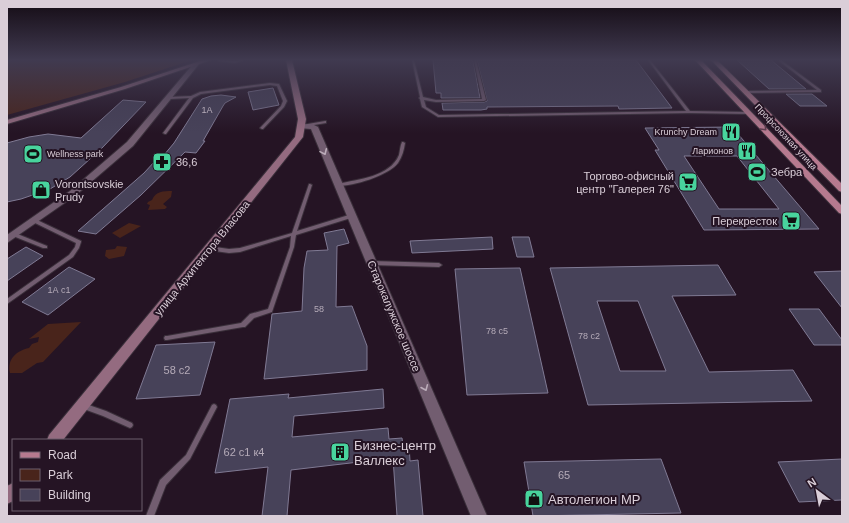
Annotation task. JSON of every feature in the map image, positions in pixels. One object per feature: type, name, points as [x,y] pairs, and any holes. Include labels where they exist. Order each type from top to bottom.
[{"type":"main road","name":"Профсоюзная улица","points":[[721,84],[842,211]]},
{"type":"main road","name":"Профсоюзная улица","points":[[738,84],[842,189]]},
{"type":"street","points":[[7,122],[134,84]]},
{"type":"street","points":[[7,240],[74,194],[130,144],[180,84]]},
{"type":"street","points":[[295,84],[301,111],[302,126]]},
{"type":"street","name":"Старокалужское шоссе","points":[[302,126],[314,127],[479,516]]},
{"type":"street","name":"улица Архитектора Власова","points":[[55,439],[208,248],[288,152],[299,137],[302,126]]},
{"type":"lane","points":[[169,98],[192,97],[200,93],[216,90],[266,84]]},
{"type":"lane","points":[[262,128],[284,106],[285,101],[278,85],[273,84]]},
{"type":"lane","points":[[418,84],[424,108],[438,116],[689,112],[749,113]]},
{"type":"lane","points":[[421,98],[436,101],[484,100],[480,84]]},
{"type":"lane","points":[[668,84],[689,112]]},
{"type":"lane","points":[[746,92],[820,91],[811,84]]},
{"type":"lane","points":[[165,133],[192,97]]},
{"type":"lane","points":[[302,126],[325,122]]},
{"type":"lane","points":[[339,185],[377,177],[382,174],[400,157],[403,144]]},
{"type":"lane","points":[[167,338],[243,325],[252,316],[270,310],[292,247],[294,234],[310,185]]},
{"type":"lane","points":[[208,248],[229,251],[240,250],[352,216]]},
{"type":"lane","points":[[7,302],[71,256],[77,248],[79,242],[35,221]]},
{"type":"lane","points":[[15,235],[45,247]]},
{"type":"lane","points":[[372,263],[439,265]]},
{"type":"lane","points":[[82,406],[104,413],[130,425]]},
{"type":"lane","points":[[150,516],[163,483],[188,456],[214,407]]},
{"type":"green space","points":[[7,84],[116,84],[7,115]]},
{"type":"green space","points":[[163,191],[172,191],[171,197],[163,204],[167,207],[165,209],[148,210],[150,205],[147,204],[148,202],[158,193]]},
{"type":"green space","points":[[129,223],[141,226],[120,238],[112,233]]},
{"type":"green space","points":[[117,246],[127,247],[124,256],[109,259],[105,256],[106,250],[115,249]]},
{"type":"green space","points":[[81,322],[43,362],[37,363],[22,373],[10,373],[9,368],[11,360],[14,356],[20,351],[29,348],[32,344],[38,342],[39,337],[29,339],[48,324]]},
{"type":"building","points":[[435,84],[477,84],[480,98],[441,98],[441,93],[436,93]]},
{"type":"building","points":[[483,84],[654,84],[672,108],[619,109],[618,106],[487,107],[487,109],[481,110],[443,110],[442,103],[487,101]]},
{"type":"building","points":[[764,84],[800,84],[806,89],[769,89]]},
{"type":"building","points":[[273,88],[279,105],[253,110],[248,92]]},
{"type":"building","points":[[786,94],[812,94],[827,106],[800,106]]},
{"type":"building","points":[[221,95],[236,97],[225,103],[203,141],[205,141],[196,153],[185,152],[141,195],[96,234],[78,231],[144,173],[155,161],[159,161],[174,143],[202,99]]},
{"type":"building","points":[[123,100],[146,102],[101,149],[70,177],[50,189],[7,202],[7,143],[48,134],[81,138]]},
{"type":"building","name":"Торгово-офисный центр \"Галерея 76\"","points":[[732,127],[819,229],[704,230],[655,150],[659,150],[645,128]],"holes":[[[684,156],[737,156],[779,209],[719,209]]]},
{"type":"building","points":[[344,229],[349,243],[337,246],[336,307],[352,306],[367,346],[367,370],[264,379],[272,314],[302,311],[304,268],[307,251],[328,250],[324,233]]},
{"type":"building","points":[[492,237],[493,249],[412,253],[410,241]]},
{"type":"building","points":[[512,237],[529,237],[534,257],[517,257]]},
{"type":"building","points":[[26,247],[43,256],[7,281],[7,259]]},
{"type":"building","points":[[718,265],[736,295],[672,296],[709,372],[793,370],[812,401],[588,405],[550,268]],"holes":[[[597,301],[638,301],[666,371],[620,371]]]},
{"type":"building","points":[[69,267],[95,279],[48,315],[22,302]]},
{"type":"building","points":[[520,268],[548,393],[467,395],[455,269]]},
{"type":"building","points":[[842,271],[842,308],[814,272]]},
{"type":"building","points":[[789,309],[819,309],[842,340],[842,345],[814,345]]},
{"type":"building","points":[[215,342],[200,395],[136,399],[156,345]]},
{"type":"building","name":"Бизнес-центр Валлекс","points":[[383,389],[384,408],[294,416],[292,437],[388,428],[389,439],[402,438],[403,446],[409,445],[410,461],[418,460],[423,516],[397,516],[393,458],[291,470],[287,516],[262,516],[268,467],[215,473],[230,399],[289,394],[288,398]]},
{"type":"building","points":[[661,459],[681,513],[533,516],[524,462]]},
{"type":"building","points":[[842,459],[842,500],[799,502],[778,462]]},
{"type":"place","name":"Krunchy Dream","points":[[731,132]]},
{"type":"place","name":"Ларионов","points":[[747,151]]},
{"type":"place","name":"Wellness park","points":[[33,154]]},
{"type":"place","name":"36,6","points":[[162,162]]},
{"type":"place","name":"Зебра","points":[[757,172]]},
{"type":"place","name":"Торгово-офисный центр \"Галерея 76\"","points":[[688,182]]},
{"type":"place","name":"Vorontsovskie Prudy","points":[[41,190]]},
{"type":"place","name":"Перекресток","points":[[791,221]]},
{"type":"place","name":"Бизнес-центр Валлекс","points":[[340,452]]},
{"type":"place","name":"Автолегион МР","points":[[534,499]]}]
